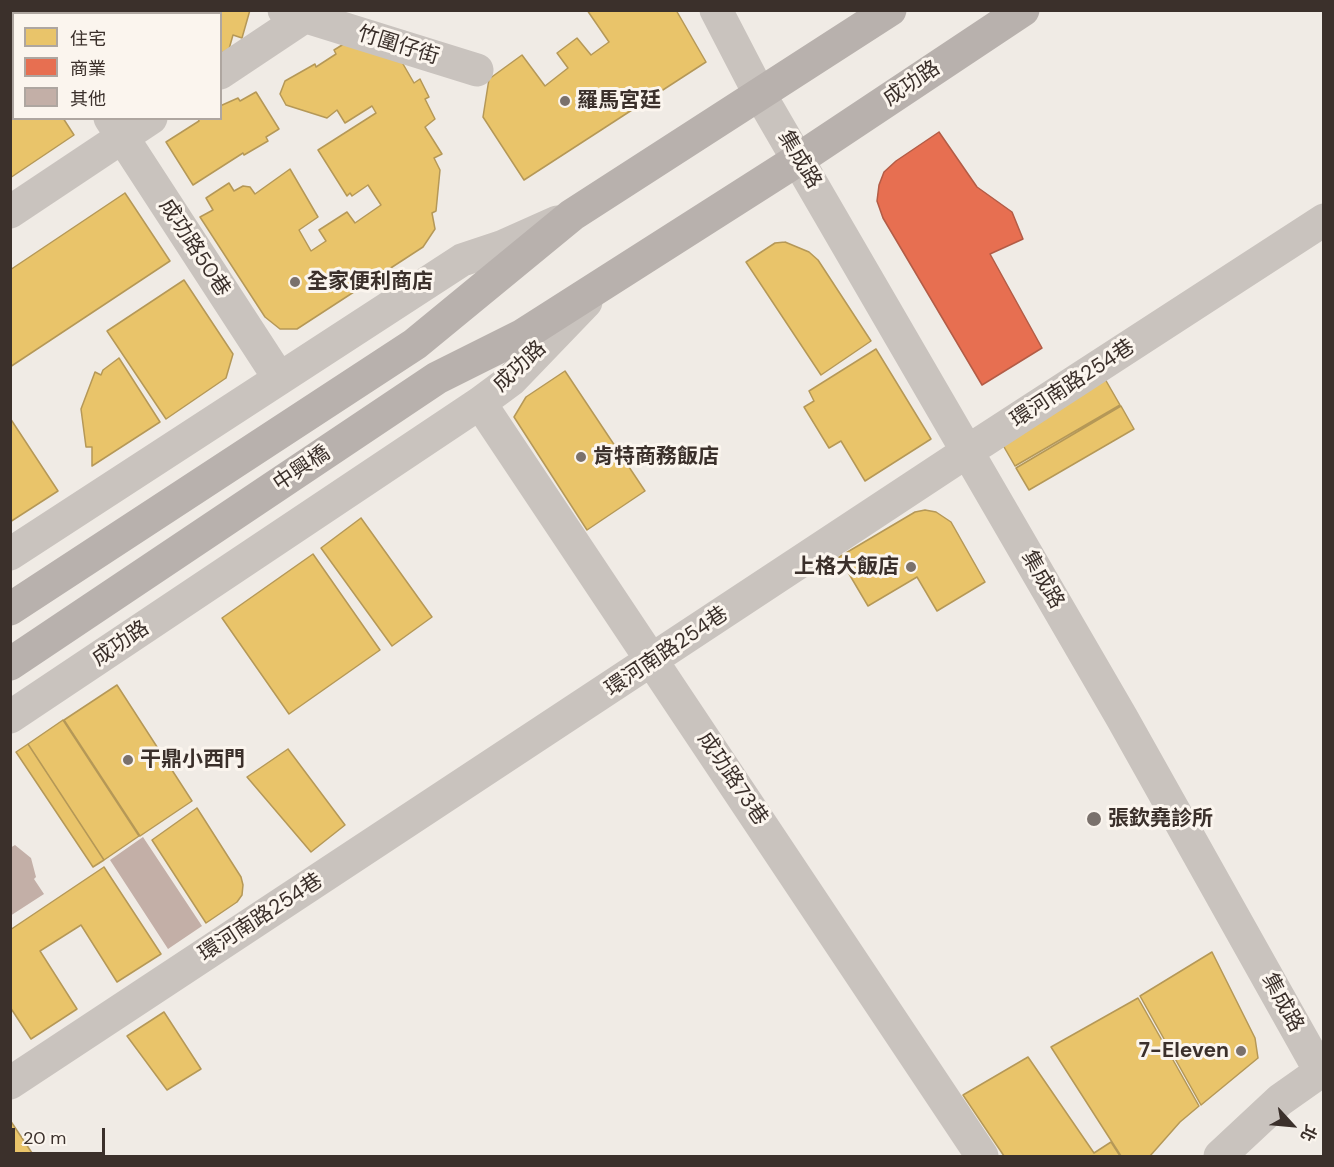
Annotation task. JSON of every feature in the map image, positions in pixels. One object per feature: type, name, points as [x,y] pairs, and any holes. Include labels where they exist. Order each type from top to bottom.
[{"type":"main road","points":[[572,215],[890,10]]},
{"type":"main road","name":"成功路","points":[[601,286],[800,159],[1023,10]]},
{"type":"main road","name":"中興橋","points":[[10,609],[415,344],[572,215]]},
{"type":"main road","name":"中興橋","points":[[10,664],[437,378],[523,335],[601,286]]},
{"type":"street","name":"集成路","points":[[716,10],[759,93],[800,159],[1322,1070]]},
{"type":"street","name":"竹圍仔街","points":[[295,14],[477,70]]},
{"type":"street","points":[[222,71],[295,14]]},
{"type":"street","points":[[10,212],[116,128],[145,120]]},
{"type":"street","name":"成功路50巷","points":[[116,128],[279,378]]},
{"type":"street","points":[[10,554],[462,260],[501,247],[572,215]]},
{"type":"street","name":"環河南路254巷","points":[[10,1083],[654,661],[968,451],[1323,220]]},
{"type":"street","name":"成功路","points":[[10,717],[480,403],[511,380],[601,286]]},
{"type":"street","name":"成功路73巷","points":[[480,403],[982,1156]]},
{"type":"street","points":[[1220,1156],[1280,1100],[1322,1070]]},
{"type":"building: 住宅","points":[[75,10],[250,10],[242,38],[233,35],[229,49],[222,53],[222,12],[74,12]]},
{"type":"building: 住宅","name":"羅馬宮廷","points":[[587,10],[676,10],[706,62],[524,180],[483,117],[489,79],[522,55],[545,86],[568,68],[557,53],[577,38],[591,55],[609,42]]},
{"type":"building: 住宅","points":[[10,37],[12,39],[12,66],[10,67]]},
{"type":"building: 住宅","points":[[347,42],[399,57],[414,83],[420,79],[429,97],[425,99],[435,119],[425,127],[442,154],[434,158],[440,170],[436,211],[432,213],[435,229],[423,247],[297,329],[280,329],[265,317],[200,217],[213,210],[206,198],[229,183],[234,191],[243,186],[250,187],[255,194],[290,169],[318,217],[299,230],[311,251],[326,241],[319,230],[347,212],[355,223],[381,205],[368,185],[352,196],[350,193],[347,196],[318,150],[376,113],[372,106],[345,123],[337,110],[327,118],[286,105],[280,94],[285,81],[315,64],[316,67],[336,54],[334,50]]},
{"type":"building: 住宅","points":[[12,91],[12,120],[64,120],[74,135],[10,178],[10,92]]},
{"type":"building: 住宅","points":[[256,92],[279,129],[266,137],[268,141],[244,155],[243,153],[193,185],[166,142],[199,120],[222,120],[222,105],[238,98],[240,101]]},
{"type":"building: 住宅","points":[[125,193],[170,261],[10,367],[10,270]]},
{"type":"building: 住宅","points":[[785,242],[809,252],[818,260],[871,341],[821,375],[746,262],[775,243]]},
{"type":"building: 住宅","points":[[184,280],[233,354],[226,378],[166,419],[107,331]]},
{"type":"building: 住宅","points":[[876,349],[931,439],[865,481],[841,441],[829,448],[804,407],[814,401],[809,391]]},
{"type":"building: 住宅","points":[[119,358],[160,422],[92,466],[92,447],[86,447],[81,409],[95,372],[101,375],[103,370]]},
{"type":"building: 住宅","name":"肯特商務飯店","points":[[565,371],[645,491],[587,530],[514,417],[526,397]]},
{"type":"building: 住宅","points":[[1105,379],[1120,405],[1015,466],[1000,440]]},
{"type":"building: 住宅","points":[[1121,406],[1134,429],[1029,490],[1016,468]]},
{"type":"building: 住宅","points":[[10,418],[58,491],[10,522]]},
{"type":"building: 住宅","name":"上格大飯店","points":[[925,510],[936,512],[951,522],[985,582],[937,611],[917,577],[868,606],[839,557],[915,512]]},
{"type":"building: 住宅","points":[[361,518],[432,617],[392,646],[321,548]]},
{"type":"building: 住宅","points":[[313,554],[380,650],[289,714],[222,618]]},
{"type":"building: 住宅","name":"干鼎小西門","points":[[117,685],[192,801],[140,836],[64,720]]},
{"type":"building: 住宅","points":[[63,720],[139,836],[104,860],[28,744]]},
{"type":"building: 住宅","points":[[28,744],[104,860],[93,867],[16,752]]},
{"type":"building: 住宅","points":[[288,749],[345,825],[311,852],[247,777]]},
{"type":"building: 住宅","points":[[197,808],[241,877],[243,885],[242,895],[237,902],[206,923],[152,840]]},
{"type":"building: 住宅","points":[[104,867],[161,954],[117,982],[81,925],[40,951],[77,1009],[31,1039],[10,1007],[10,930]]},
{"type":"building: 住宅","points":[[1212,952],[1255,1038],[1258,1058],[1201,1105],[1140,996]]},
{"type":"building: 住宅","points":[[1138,998],[1199,1106],[1180,1122],[1150,1156],[1121,1156],[1051,1047]]},
{"type":"building: 住宅","points":[[164,1012],[201,1069],[167,1090],[127,1036]]},
{"type":"building: 住宅","points":[[1028,1057],[1094,1153],[1111,1142],[1120,1156],[1004,1156],[963,1095]]},
{"type":"building: 住宅","points":[[10,1120],[34,1156],[10,1156]]},
{"type":"building: 商業","points":[[939,132],[977,187],[1012,212],[1023,239],[990,254],[1042,348],[982,385],[883,218],[877,201],[879,185],[884,172],[896,161]]},
{"type":"building: 其他","points":[[143,837],[202,926],[168,949],[110,860]]},
{"type":"building: 其他","points":[[15,845],[31,858],[36,877],[34,879],[44,894],[10,916],[10,848]]},
{"type":"place","name":"羅馬宮廷","points":[[565,101]]},
{"type":"place","name":"全家便利商店","points":[[295,282]]},
{"type":"place","name":"肯特商務飯店","points":[[581,457]]},
{"type":"place","name":"上格大飯店","points":[[911,567]]},
{"type":"place","name":"干鼎小西門","points":[[128,760]]},
{"type":"place","name":"張欽堯診所","points":[[1094,819]]},
{"type":"place","name":"7-Eleven","points":[[1241,1051]]}]
